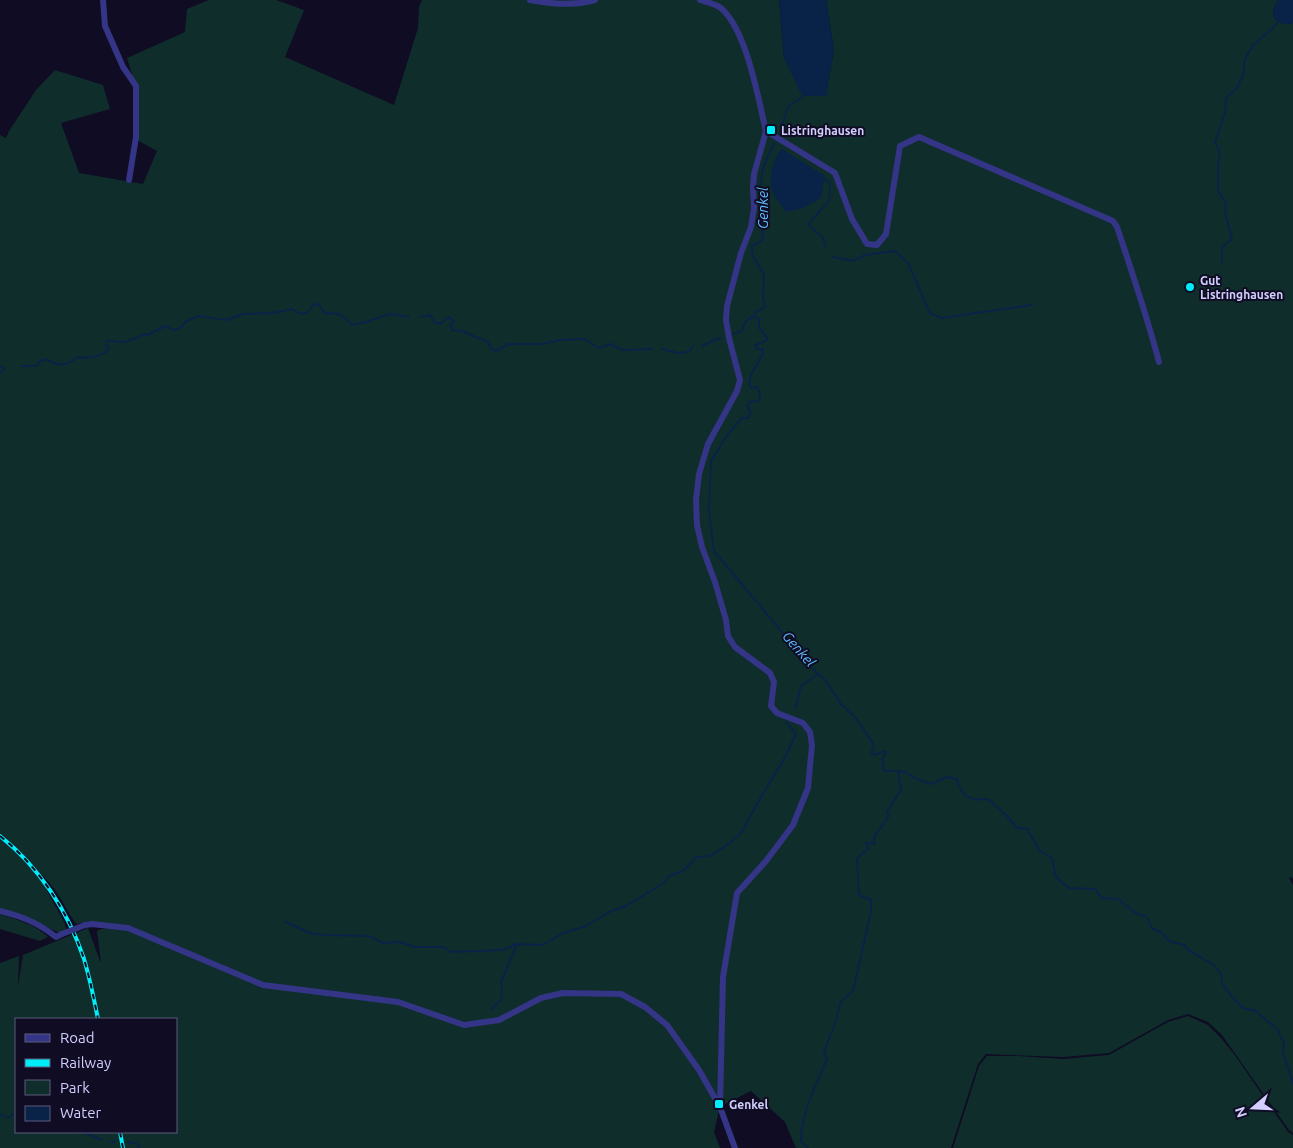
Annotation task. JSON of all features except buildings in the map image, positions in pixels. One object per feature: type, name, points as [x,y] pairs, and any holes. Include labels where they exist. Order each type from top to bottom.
[{"type":"street","points":[[103,0],[105,26],[123,67],[136,86],[136,137],[129,180]]},
{"type":"street","points":[[530,0],[548,4],[568,5],[595,0]]},
{"type":"street","points":[[700,0],[721,8],[735,27],[747,56],[766,132],[754,174],[752,227],[741,253],[726,306],[729,338],[740,380],[737,391],[708,444],[702,461],[696,500],[697,525],[702,547],[716,582],[726,620],[728,636],[735,647],[770,673],[774,682],[772,706],[777,713],[803,723],[810,732],[812,745],[808,788],[793,825],[766,861],[737,893],[723,977],[720,1108]]},
{"type":"street","points":[[766,132],[835,173],[852,218],[867,244],[877,245],[886,234],[900,146],[919,137],[1113,221],[1117,227],[1160,362]]},
{"type":"street","points":[[0,911],[26,918],[44,927],[56,937],[85,924],[128,928],[263,985],[398,1002],[464,1024],[499,1020],[541,998],[562,993],[622,994],[645,1007],[667,1024],[699,1070],[720,1108],[735,1148]]},
{"type":"green space","points":[[209,0],[276,0],[304,10],[285,57],[394,105],[418,28],[419,7],[422,0],[779,0],[784,58],[803,96],[826,95],[834,50],[826,0],[1278,0],[1273,16],[1282,23],[1293,23],[1293,880],[1292,877],[1289,878],[1293,885],[1293,1133],[1222,1035],[1208,1022],[1188,1014],[1168,1020],[1109,1053],[1063,1057],[986,1054],[978,1064],[951,1148],[796,1148],[785,1122],[751,1091],[721,1106],[724,977],[738,893],[794,826],[807,787],[792,823],[765,859],[736,892],[722,977],[719,1105],[667,1023],[621,993],[562,992],[499,1019],[464,1022],[400,1001],[263,984],[130,928],[90,921],[76,924],[49,883],[15,848],[0,836],[0,135],[6,138],[36,90],[55,70],[103,85],[110,109],[61,123],[79,173],[143,184],[157,151],[137,140],[134,81],[127,58],[185,32],[187,9]]},
{"type":"green space","points":[[0,838],[12,848],[41,880],[67,931],[59,933],[27,917],[0,910]]},
{"type":"green space","points":[[0,914],[32,926],[48,937],[40,941],[0,929]]},
{"type":"green space","points":[[88,928],[101,962],[97,931],[101,929],[128,929],[262,987],[398,1003],[465,1026],[500,1021],[542,999],[563,994],[621,995],[644,1008],[666,1025],[698,1071],[719,1110],[714,1132],[720,1148],[125,1148],[121,1146],[121,1148],[0,1148],[0,963],[19,956],[18,987],[23,955]]},
{"type":"green space","points":[[1188,1016],[1208,1025],[1234,1054],[1288,1132],[1293,1135],[1293,1148],[953,1148],[979,1066],[987,1056],[1063,1059],[1109,1055],[1168,1022]]},
{"type":"water","points":[[779,0],[826,0],[834,50],[826,96],[802,96],[784,58]]},
{"type":"water","points":[[1278,0],[1293,0],[1293,23],[1282,23],[1273,16]]},
{"type":"water","points":[[782,149],[825,176],[821,198],[803,208],[786,212],[773,194],[771,187],[771,172],[774,161]]},
{"type":"waterway","points":[[1222,262],[1222,247],[1232,239],[1225,212],[1226,203],[1218,191],[1220,153],[1215,142],[1225,113],[1226,98],[1237,88],[1244,72],[1244,60],[1253,45],[1272,29],[1279,20]]},
{"type":"waterway","name":"Genkel","points":[[781,128],[788,107],[803,96]]},
{"type":"waterway","name":"Genkel","points":[[774,143],[763,168],[760,188],[763,239],[752,245],[752,254],[764,275],[763,297],[765,307],[756,312],[754,316],[759,319],[759,328],[768,338],[755,345],[757,349],[763,349],[763,353],[751,375],[749,385],[751,388],[757,387],[760,394],[759,401],[750,402],[747,406],[751,413],[748,418],[742,418],[728,434],[711,461],[709,511],[714,551],[792,644],[804,655],[808,664],[826,681],[841,704],[857,719],[874,745],[871,753],[875,755],[884,751],[886,753],[882,759],[884,771],[898,771],[901,789],[887,813],[889,816],[874,837],[875,844],[866,843],[868,849],[857,858],[859,895],[871,900],[871,912],[853,991],[841,1001],[824,1052],[827,1059],[810,1099],[804,1120],[801,1141],[808,1148]]},
{"type":"waterway","points":[[825,179],[830,183],[829,201],[808,224],[823,238],[826,248]]},
{"type":"waterway","points":[[833,257],[853,261],[865,255],[895,251],[908,263],[930,313],[941,318],[1032,305]]},
{"type":"waterway","points":[[22,366],[36,366],[45,359],[62,365],[78,357],[90,358],[98,356],[109,350],[106,344],[107,341],[126,342],[144,334],[148,335],[165,326],[174,330],[198,316],[226,320],[243,314],[272,313],[292,309],[301,314],[307,313],[313,305],[319,304],[324,313],[340,314],[352,325],[389,314],[409,317]]},
{"type":"waterway","points":[[421,317],[430,315],[435,323],[441,323],[449,317],[454,321],[450,325],[452,330],[462,331],[488,342],[491,349],[496,351],[509,344],[543,344],[559,340],[585,339],[599,348],[610,344],[623,350],[652,349]]},
{"type":"waterway","points":[[733,334],[742,331],[747,320],[754,317]]},
{"type":"waterway","points":[[702,346],[721,338]]},
{"type":"waterway","points":[[662,349],[678,353],[689,352],[693,346]]},
{"type":"waterway","points":[[0,366],[5,369],[0,373]]},
{"type":"waterway","points":[[795,709],[801,686],[818,674]]},
{"type":"waterway","points":[[286,922],[309,933],[369,936],[383,943],[400,942],[415,947],[444,947],[451,952],[502,950],[517,944],[543,945],[563,933],[586,926],[611,911],[626,906],[664,883],[669,876],[683,871],[697,857],[710,856],[729,844],[742,832],[784,759],[796,734],[786,722]]},
{"type":"waterway","points":[[898,771],[905,772],[931,784],[947,777],[957,779],[964,794],[971,798],[988,799],[1017,828],[1028,829],[1039,850],[1052,858],[1056,877],[1069,888],[1096,889],[1102,898],[1118,899],[1137,914],[1146,916],[1152,928],[1162,933],[1169,941],[1184,945],[1190,951],[1215,966],[1221,974],[1222,983],[1233,998],[1243,1008],[1256,1011],[1278,1030],[1284,1042],[1283,1053],[1293,1083]]},
{"type":"waterway","points":[[491,1009],[501,1000],[501,982],[517,944]]},
{"type":"waterway","name":"Genkel","points":[[0,1114],[7,1118],[15,1114]]},
{"type":"waterway","name":"Genkel","points":[[85,1133],[102,1140]]},
{"type":"waterway","name":"Genkel","points":[[128,1142],[138,1144],[139,1148]]},
{"type":"railway","points":[[0,836],[27,862],[51,891],[61,907],[84,959],[98,1018]]},
{"type":"railway","points":[[120,1133],[123,1148]]},
{"type":"place","name":"Listringhausen","points":[[771,130]]},
{"type":"place","name":"Gut Listringhausen","points":[[1190,287]]},
{"type":"place","name":"Genkel","points":[[719,1104]]}]
